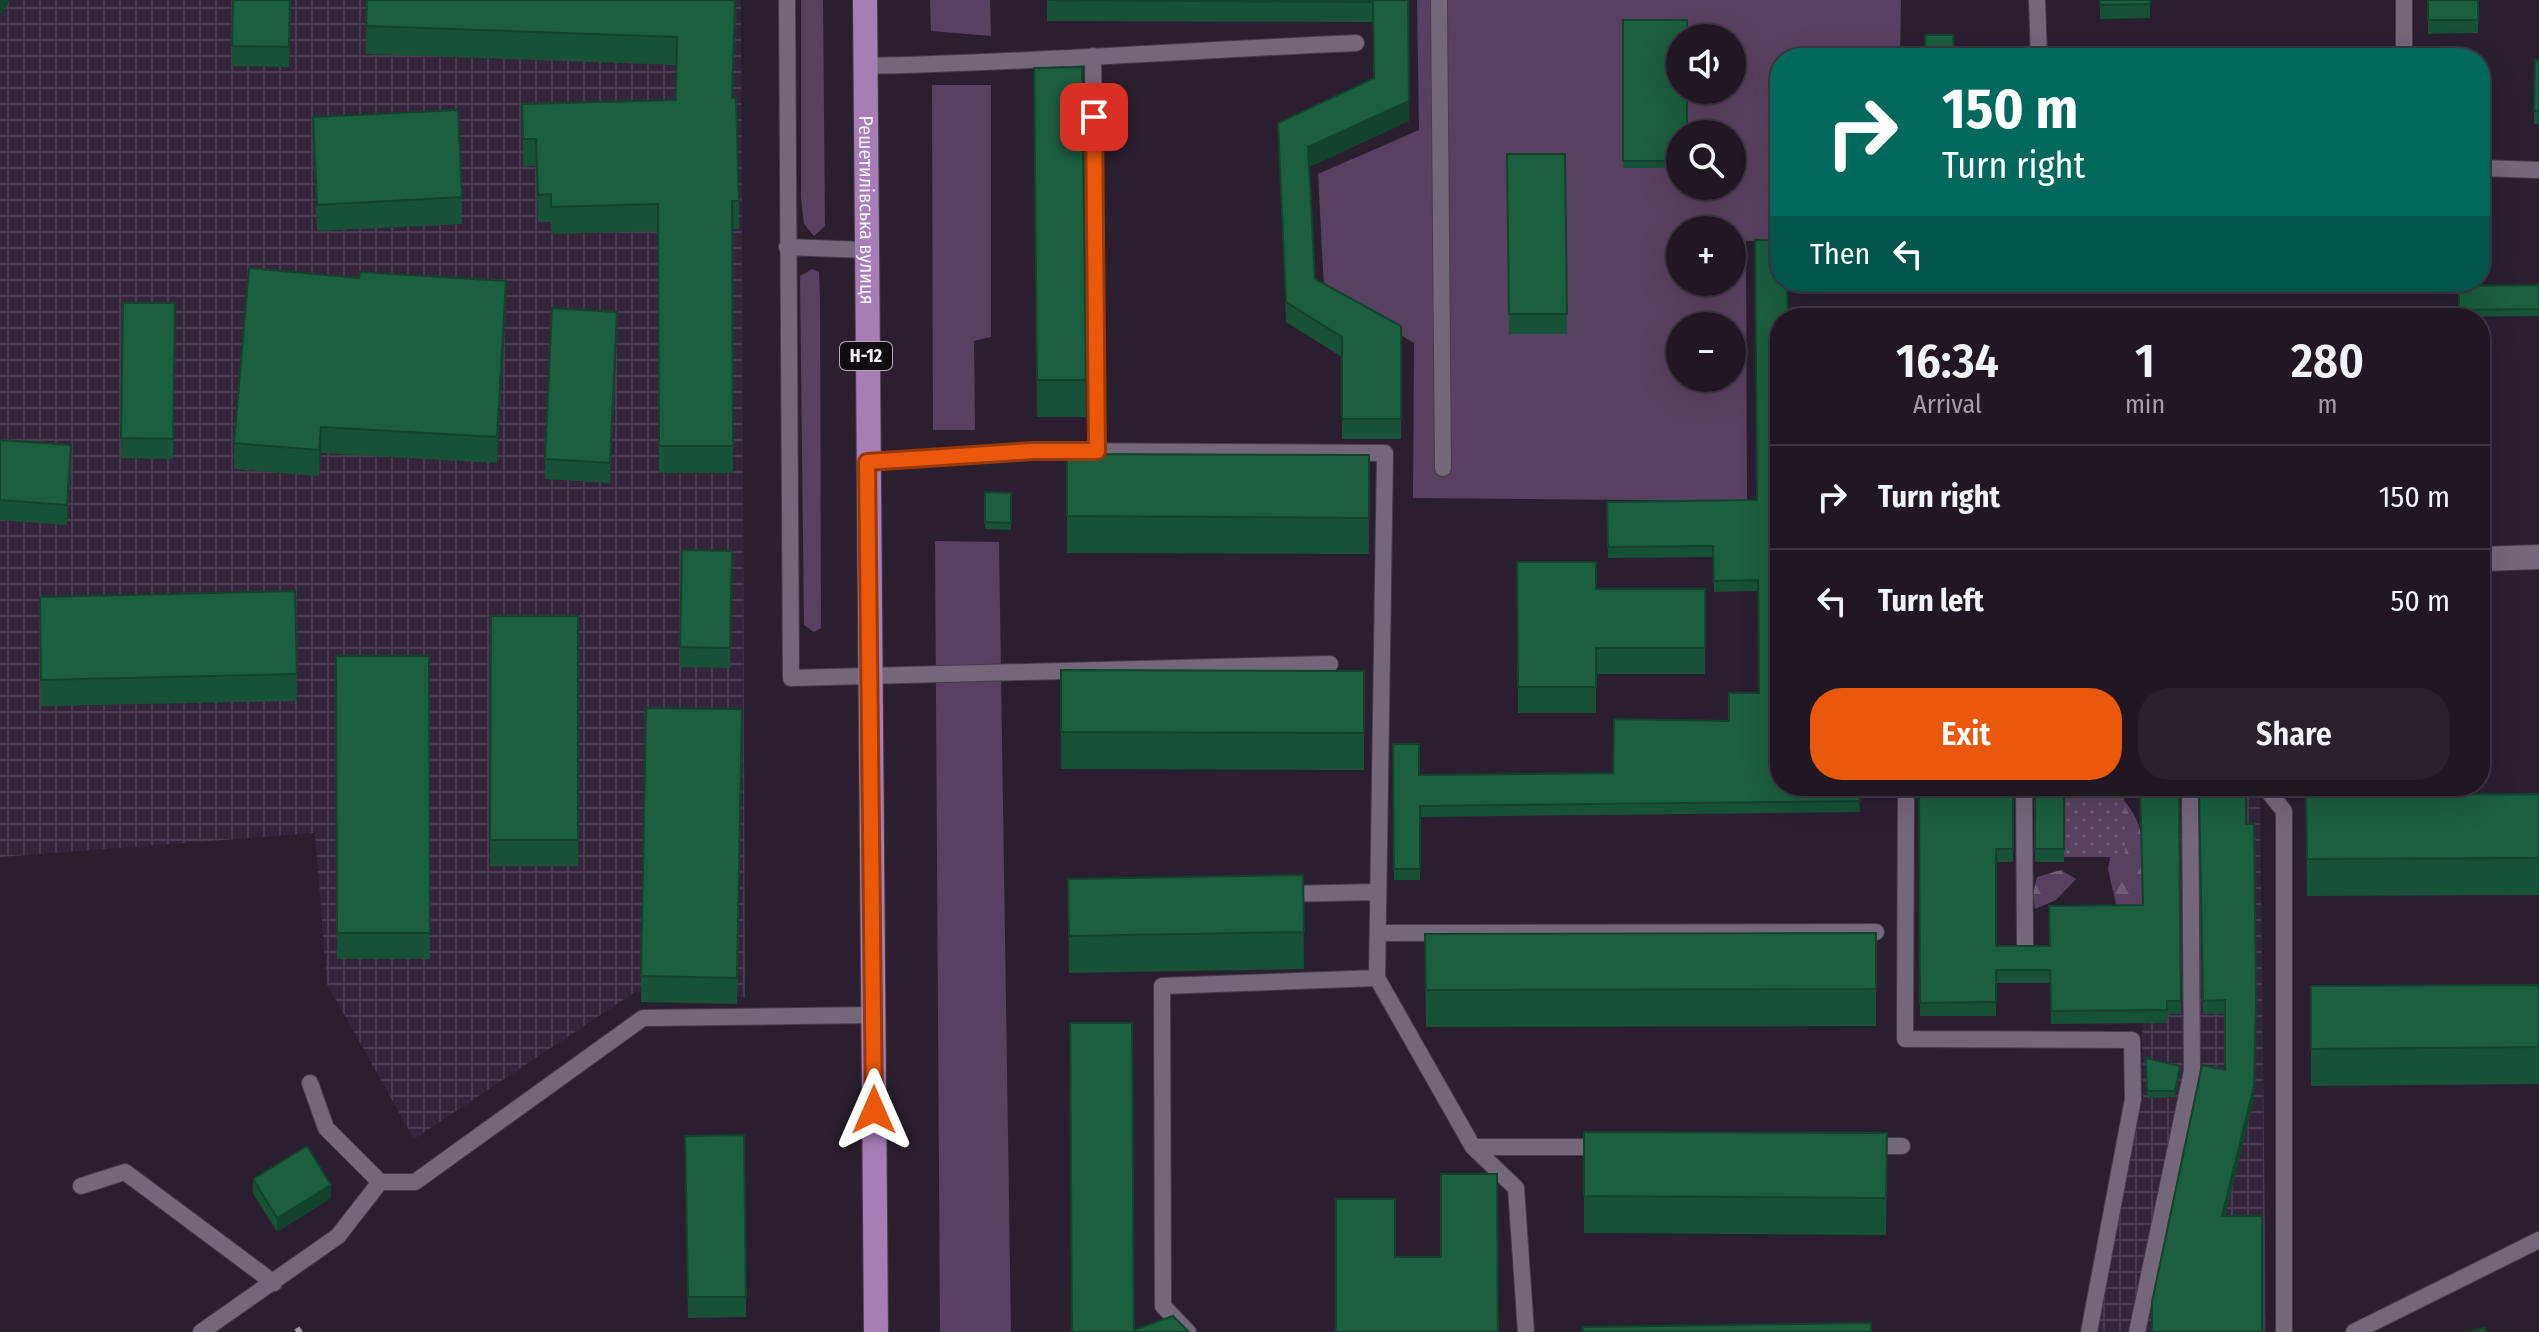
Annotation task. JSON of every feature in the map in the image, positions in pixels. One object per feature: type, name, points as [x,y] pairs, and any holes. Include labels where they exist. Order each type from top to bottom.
[{"type":"main road","name":"Решетилівська вулиця","points":[[865,0],[876,1332]]},
{"type":"street","points":[[2490,559],[2539,557]]},
{"type":"lane","points":[[787,0],[791,678],[1330,664]]},
{"type":"lane","points":[[1439,0],[1443,468]]},
{"type":"lane","points":[[2037,0],[2039,48]]},
{"type":"lane","points":[[2404,0],[2404,48]]},
{"type":"lane","points":[[865,66],[1031,63],[1093,56],[1356,43]]},
{"type":"lane","points":[[1093,56],[1097,451]]},
{"type":"lane","points":[[2490,168],[2539,170]]},
{"type":"lane","points":[[787,247],[865,250]]},
{"type":"lane","points":[[867,462],[1033,451],[1385,453],[1377,978],[1473,1147],[1516,1188],[1526,1332]]},
{"type":"lane","points":[[1906,796],[1905,1039],[2132,1040],[2133,1099],[2089,1332]]},
{"type":"lane","points":[[2024,796],[2025,946]]},
{"type":"lane","points":[[2137,1332],[2192,1071],[2190,796]]},
{"type":"lane","points":[[2272,796],[2284,811],[2284,1332]]},
{"type":"lane","points":[[1269,894],[1377,892]]},
{"type":"lane","points":[[1379,933],[1876,932]]},
{"type":"lane","points":[[1188,1332],[1163,1306],[1162,986],[1377,978]]},
{"type":"lane","points":[[310,1083],[326,1128],[380,1182],[415,1182],[643,1018],[873,1015]]},
{"type":"lane","points":[[1854,1146],[1902,1146]]},
{"type":"lane","points":[[1473,1147],[1616,1147]]},
{"type":"lane","points":[[81,1186],[125,1172],[274,1283]]},
{"type":"lane","points":[[201,1332],[338,1236],[380,1182]]},
{"type":"lane","points":[[2354,1332],[2539,1240]]},
{"type":"shaded area","points":[[0,0],[741,0],[745,997],[635,992],[414,1139],[327,984],[315,833],[0,857]]},
{"type":"shaded area","points":[[2139,796],[2260,796],[2266,1332],[2096,1332],[2143,1096]]},
{"type":"green space","points":[[801,0],[823,0],[825,226],[814,236],[804,224],[801,197]]},
{"type":"green space","points":[[930,0],[990,0],[991,36],[931,31]]},
{"type":"green space","points":[[1417,0],[1901,0],[1900,48],[1770,48],[1770,240],[1746,241],[1747,501],[1413,498],[1414,343],[1324,288],[1318,174],[1419,130]]},
{"type":"green space","points":[[932,85],[991,85],[991,337],[974,341],[975,430],[933,430]]},
{"type":"green space","points":[[812,269],[819,272],[820,299],[821,628],[814,632],[804,625],[800,276]]},
{"type":"green space","points":[[935,541],[999,542],[1011,1332],[940,1332]]},
{"type":"green space","points":[[2064,796],[2124,796],[2125,857],[2064,857]]},
{"type":"green space","points":[[2121,798],[2130,808],[2142,835],[2148,908],[2118,913],[2108,869]]},
{"type":"green space","points":[[2061,870],[2076,879],[2056,900],[2035,909],[2033,894],[2037,877]]},
{"type":"building","points":[[233,0],[290,0],[289,47],[232,46]]},
{"type":"building","points":[[367,0],[735,0],[732,98],[736,98],[739,201],[732,201],[733,446],[659,446],[658,204],[551,207],[551,194],[538,195],[536,139],[523,139],[522,104],[676,100],[677,37],[366,26]]},
{"type":"building","points":[[1047,0],[1408,0],[1409,101],[1308,147],[1315,279],[1401,326],[1401,419],[1342,419],[1342,337],[1286,302],[1278,123],[1374,78],[1373,2]]},
{"type":"building","points":[[2100,0],[2150,0],[2150,4],[2100,5]]},
{"type":"building","points":[[2428,0],[2478,0],[2478,20],[2428,20]]},
{"type":"building","points":[[1623,20],[1687,20],[1687,24],[1666,24],[1666,104],[1687,104],[1687,120],[1666,120],[1666,161],[1623,161]]},
{"type":"building","points":[[1925,35],[1953,35],[1954,48],[1925,48]]},
{"type":"building","points":[[2535,60],[2539,60],[2539,111],[2534,111]]},
{"type":"building","points":[[1082,67],[1086,380],[1037,380],[1034,68]]},
{"type":"building","points":[[458,110],[462,197],[317,205],[313,117]]},
{"type":"building","points":[[1507,154],[1565,154],[1567,314],[1509,314]]},
{"type":"building","points":[[1755,240],[1770,240],[1770,292],[1787,292],[1788,308],[1770,308],[1770,796],[1860,796],[1860,801],[1420,806],[1420,869],[1394,869],[1393,744],[1419,744],[1419,775],[1613,773],[1614,719],[1729,721],[1729,693],[1759,693],[1758,580],[1714,581],[1713,546],[1608,547],[1607,502],[1757,500]]},
{"type":"building","points":[[249,268],[359,278],[360,272],[506,281],[497,437],[321,427],[319,450],[234,443]]},
{"type":"building","points":[[2539,285],[2539,309],[2459,308],[2459,292],[2490,292],[2490,286]]},
{"type":"building","points":[[123,303],[175,303],[173,439],[121,438]]},
{"type":"building","points":[[552,308],[617,312],[610,463],[545,459]]},
{"type":"building","points":[[0,440],[71,445],[67,505],[0,500]]},
{"type":"building","points":[[1067,454],[1369,455],[1369,518],[1067,516]]},
{"type":"building","points":[[985,492],[1011,493],[1011,523],[985,522]]},
{"type":"building","points":[[682,550],[732,551],[730,648],[680,647]]},
{"type":"building","points":[[1517,562],[1596,562],[1596,589],[1705,589],[1705,648],[1596,648],[1596,687],[1518,687]]},
{"type":"building","points":[[295,591],[297,674],[41,680],[40,597]]},
{"type":"building","points":[[491,616],[578,616],[578,840],[490,840]]},
{"type":"building","points":[[336,656],[429,656],[430,933],[337,933]]},
{"type":"building","points":[[1061,670],[1364,671],[1364,733],[1061,732]]},
{"type":"building","points":[[646,708],[742,709],[737,978],[641,976]]},
{"type":"building","points":[[2539,794],[2539,858],[2307,859],[2306,796]]},
{"type":"building","points":[[1919,796],[2013,796],[2013,849],[1996,849],[1996,946],[2050,946],[2049,906],[2143,905],[2140,796],[2179,796],[2181,1001],[2167,1001],[2167,1010],[2051,1011],[2050,970],[1996,970],[1996,1002],[1920,1003]]},
{"type":"building","points":[[2035,796],[2064,796],[2064,849],[2035,849]]},
{"type":"building","points":[[2199,796],[2246,796],[2246,824],[2254,824],[2254,1086],[2222,1216],[2262,1216],[2262,1332],[2152,1332],[2152,1302],[2202,1065],[2225,1070],[2225,1000],[2203,1001]]},
{"type":"building","points":[[1303,875],[1304,932],[1069,936],[1068,879]]},
{"type":"building","points":[[1876,933],[1876,989],[1426,990],[1425,934]]},
{"type":"building","points":[[2539,985],[2539,1047],[2311,1049],[2311,986]]},
{"type":"building","points":[[1070,1023],[1132,1023],[1134,1330],[1173,1316],[1189,1332],[1072,1332]]},
{"type":"building","points":[[2146,1058],[2180,1066],[2175,1091],[2147,1091]]},
{"type":"building","points":[[1584,1132],[1887,1133],[1886,1198],[1584,1196]]},
{"type":"building","points":[[744,1135],[746,1297],[688,1297],[685,1136]]},
{"type":"building","points":[[307,1146],[331,1185],[277,1218],[253,1179]]},
{"type":"building","points":[[1441,1174],[1497,1174],[1498,1332],[1336,1332],[1336,1199],[1395,1199],[1395,1257],[1441,1257]]},
{"type":"building","points":[[1871,1323],[1871,1332],[1583,1332],[1583,1327]]},
{"type":"railway","points":[[296,1332],[301,1329]]},
{"type":"route","points":[[874,1110],[867,462],[1033,451],[1097,451],[1094,117]]}]
